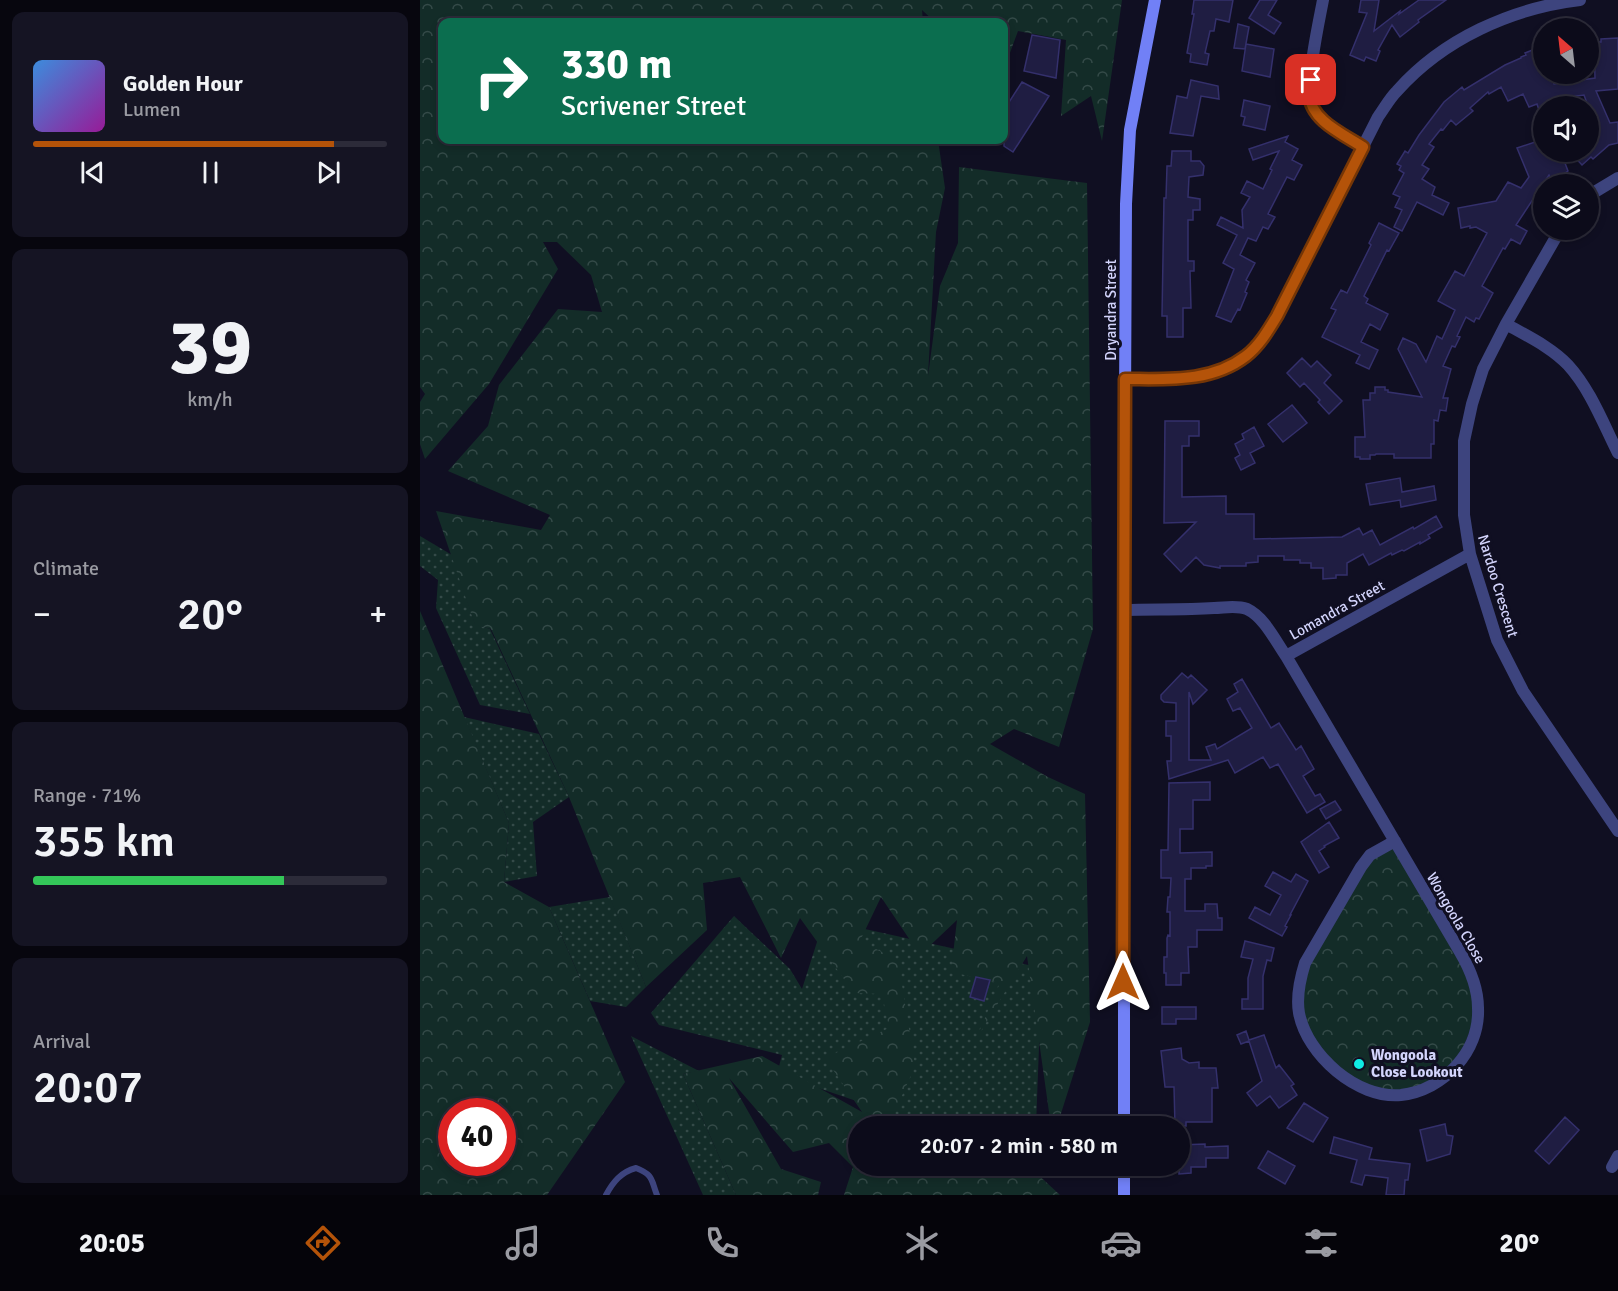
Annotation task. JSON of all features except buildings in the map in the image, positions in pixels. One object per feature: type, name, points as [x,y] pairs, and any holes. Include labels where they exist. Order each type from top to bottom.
[{"type":"street","name":"Dryandra Street","points":[[1124,1116],[1126,204],[1130,130],[1155,0]]},
{"type":"street","points":[[1323,0],[1312,63],[1309,94],[1312,106],[1328,125],[1363,147]]},
{"type":"street","points":[[1125,379],[1185,379],[1228,368],[1247,356],[1264,337],[1277,316],[1377,117],[1396,92],[1420,68],[1446,48],[1502,19],[1530,9],[1580,0]]},
{"type":"street","points":[[1599,189],[1618,178]]},
{"type":"street","name":"Nardoo Crescent","points":[[1554,240],[1483,369],[1464,441],[1464,515],[1470,554],[1497,640],[1523,691],[1618,831]]},
{"type":"street","points":[[1506,324],[1545,346],[1567,364],[1584,386],[1618,453]]},
{"type":"street","name":"Lomandra Street","points":[[1124,610],[1232,607],[1246,609],[1263,623],[1286,656],[1470,554]]},
{"type":"street","name":"Wongoola Close","points":[[1286,656],[1468,964],[1473,977],[1479,1008],[1478,1024],[1465,1055],[1455,1068],[1439,1081],[1420,1090],[1400,1095],[1380,1093],[1345,1078],[1321,1056],[1311,1042],[1298,1011],[1300,979],[1305,963],[1361,867],[1370,855],[1395,841]]},
{"type":"street","points":[[1124,1176],[1124,1195]]},
{"type":"lane","points":[[606,1195],[613,1182],[627,1170],[636,1168],[649,1175],[653,1181],[655,1193]]},
{"type":"green space","points":[[420,0],[1122,0],[1102,141],[1091,96],[1061,116],[1066,40],[1018,31],[1008,58],[1008,18],[931,18],[922,10],[923,18],[438,18],[438,144],[939,144],[945,188],[936,232],[928,376],[940,286],[958,243],[959,167],[1087,183],[1093,629],[1059,747],[1014,729],[990,744],[1048,777],[1085,794],[1090,1022],[1060,1116],[1050,1116],[1027,956],[975,1041],[1000,983],[951,972],[957,920],[920,955],[881,897],[860,941],[898,960],[915,1066],[893,1116],[848,1116],[848,1162],[829,1143],[793,1152],[729,1078],[781,1169],[821,1182],[818,1195],[736,1195],[683,1074],[762,1056],[862,1112],[825,1058],[889,1028],[882,994],[854,993],[800,918],[781,958],[740,877],[703,883],[707,930],[646,987],[569,797],[491,629],[475,625],[436,511],[541,530],[550,515],[448,471],[488,426],[499,385],[558,309],[602,312],[591,275],[557,242],[543,242],[558,269],[489,384],[425,459],[420,444],[420,402],[425,394],[420,387]]},
{"type":"green space","points":[[420,536],[452,555],[475,624],[490,629],[530,714],[480,705],[436,608],[438,580],[420,566]]},
{"type":"green space","points":[[420,611],[509,823],[504,882],[549,907],[625,1082],[547,1195],[420,1195]]},
{"type":"green space","points":[[464,717],[539,734],[569,797],[533,822],[537,876],[504,882],[509,823]]},
{"type":"green space","points":[[1395,841],[1460,952],[1479,1008],[1455,1068],[1400,1095],[1345,1078],[1303,1027],[1300,979],[1361,867]]},
{"type":"green space","points":[[610,897],[646,987],[626,1007],[590,1001],[549,907]]},
{"type":"green space","points":[[734,916],[790,969],[802,989],[824,920],[1042,968],[1036,1116],[901,1116],[777,1074],[782,1055],[659,1025],[651,1013]]},
{"type":"green space","points":[[631,1036],[699,1071],[683,1074],[736,1195],[703,1195]]},
{"type":"green space","points":[[850,1176],[1039,1176],[1060,1195],[844,1195]]},
{"type":"place","name":"Wongoola Close Lookout","points":[[1359,1064]]},
{"type":"route","points":[[1123,982],[1125,379],[1185,379],[1206,375],[1228,368],[1247,356],[1264,337],[1277,316],[1363,147],[1319,117],[1312,106],[1309,94],[1311,80]]}]
